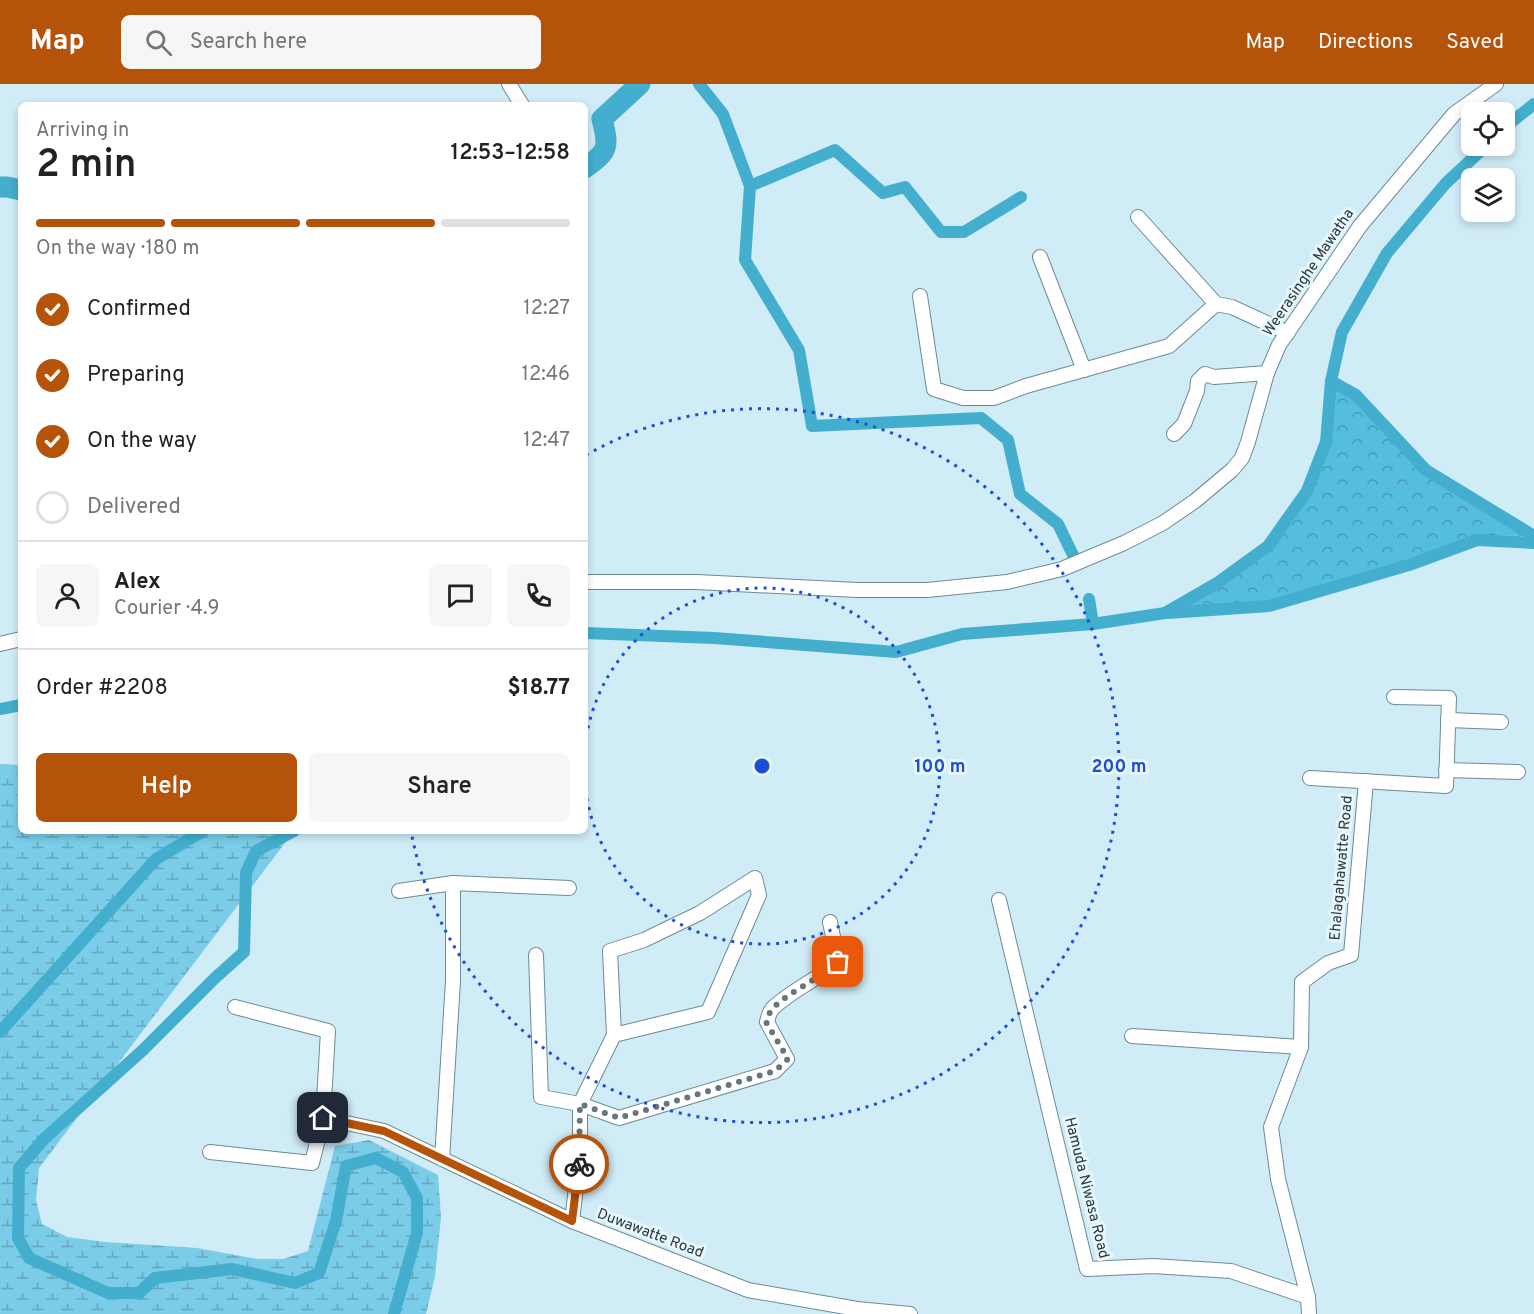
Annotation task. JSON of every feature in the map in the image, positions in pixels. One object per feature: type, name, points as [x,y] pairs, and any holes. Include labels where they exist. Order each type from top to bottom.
[{"type":"street","points":[[509,84],[520,102]]},
{"type":"street","name":"Weerasinghe Mawatha","points":[[588,582],[696,582],[857,590],[927,590],[1006,582],[1062,569],[1124,543],[1163,523],[1196,501],[1232,470],[1242,458],[1267,373],[1279,345],[1367,217],[1454,114],[1496,84]]},
{"type":"street","points":[[1138,217],[1216,304],[1232,307],[1288,333]]},
{"type":"street","points":[[1040,257],[1084,370]]},
{"type":"street","points":[[920,296],[934,389],[963,398],[994,398],[1026,386],[1169,346],[1216,304]]},
{"type":"street","points":[[1174,434],[1184,424],[1197,391],[1198,381],[1205,374],[1214,376],[1267,373]]},
{"type":"street","points":[[0,644],[18,640]]},
{"type":"street","points":[[1310,778],[1446,786],[1449,698],[1394,697]]},
{"type":"street","points":[[1448,720],[1501,722]]},
{"type":"street","points":[[1446,770],[1518,771]]},
{"type":"street","name":"Ehalagahawatte Road","points":[[1309,1314],[1308,1297],[1278,1179],[1271,1127],[1300,1047],[1302,982],[1328,963],[1351,955],[1366,781]]},
{"type":"street","points":[[572,1221],[580,1154],[580,1104],[614,1035],[610,951],[644,940],[700,913],[754,878],[759,895],[708,1012],[614,1035]]},
{"type":"street","points":[[442,1159],[453,981],[453,883]]},
{"type":"street","points":[[399,891],[453,883],[569,888]]},
{"type":"street","name":"Hamuda Niwasa Road","points":[[999,900],[1087,1269],[1154,1266],[1231,1271],[1308,1297]]},
{"type":"street","points":[[536,955],[541,1097],[580,1104],[619,1118],[775,1071],[788,1059],[766,1022],[771,1011],[838,962],[830,922]]},
{"type":"street","points":[[210,1152],[312,1163],[323,1118],[328,1031],[235,1007]]},
{"type":"street","points":[[1132,1036],[1300,1047]]},
{"type":"street","name":"Duwawatte Road","points":[[323,1118],[384,1131],[572,1221],[748,1290],[819,1309],[910,1314]]},
{"type":"green space","points":[[1334,387],[1355,400],[1422,473],[1525,536],[1479,535],[1379,569],[1269,601],[1188,607],[1272,547],[1311,493],[1329,445]]},
{"type":"green space","points":[[0,764],[18,765],[18,834],[292,834],[39,1168],[36,1200],[42,1224],[67,1237],[197,1248],[257,1259],[283,1259],[308,1251],[335,1146],[369,1140],[438,1175],[441,1217],[435,1276],[426,1314],[0,1314]]},
{"type":"waterway","points":[[588,166],[599,157],[605,148],[606,136],[602,119],[640,84]]},
{"type":"waterway","points":[[699,84],[723,114],[750,186],[745,260],[799,350],[812,426],[981,418],[1008,440],[1020,494],[1058,524],[1074,557]]},
{"type":"waterway","points":[[1515,119],[1534,104]]},
{"type":"waterway","points":[[750,186],[835,150],[883,193],[905,187],[941,232],[964,232],[1021,197]]},
{"type":"waterway","points":[[588,633],[714,638],[896,652],[962,634],[1093,624],[1165,613],[1217,583],[1268,546],[1307,491],[1326,442],[1331,381],[1342,332],[1387,253],[1446,183],[1475,156]]},
{"type":"waterway","points":[[0,187],[18,189]]},
{"type":"waterway","points":[[1331,381],[1356,395],[1426,470],[1534,536]]},
{"type":"waterway","points":[[1168,613],[1269,606],[1409,565],[1477,540],[1534,543]]},
{"type":"waterway","points":[[1089,599],[1093,624]]},
{"type":"waterway","points":[[0,709],[18,706]]},
{"type":"waterway","points":[[0,1032],[156,859],[198,834]]},
{"type":"waterway","points":[[288,834],[256,851],[246,873],[244,952],[143,1050],[44,1139],[19,1168],[18,1238],[29,1258],[108,1293],[139,1293],[155,1278],[232,1269],[295,1283],[319,1273],[336,1221],[346,1166],[376,1158],[403,1172],[417,1198],[417,1233],[394,1314]]},
{"type":"way so far","points":[[579,1164],[580,1104],[619,1118],[775,1071],[788,1059],[766,1022],[771,1011],[838,962]]},
{"type":"route","points":[[323,1118],[384,1131],[572,1221],[579,1164]]}]
